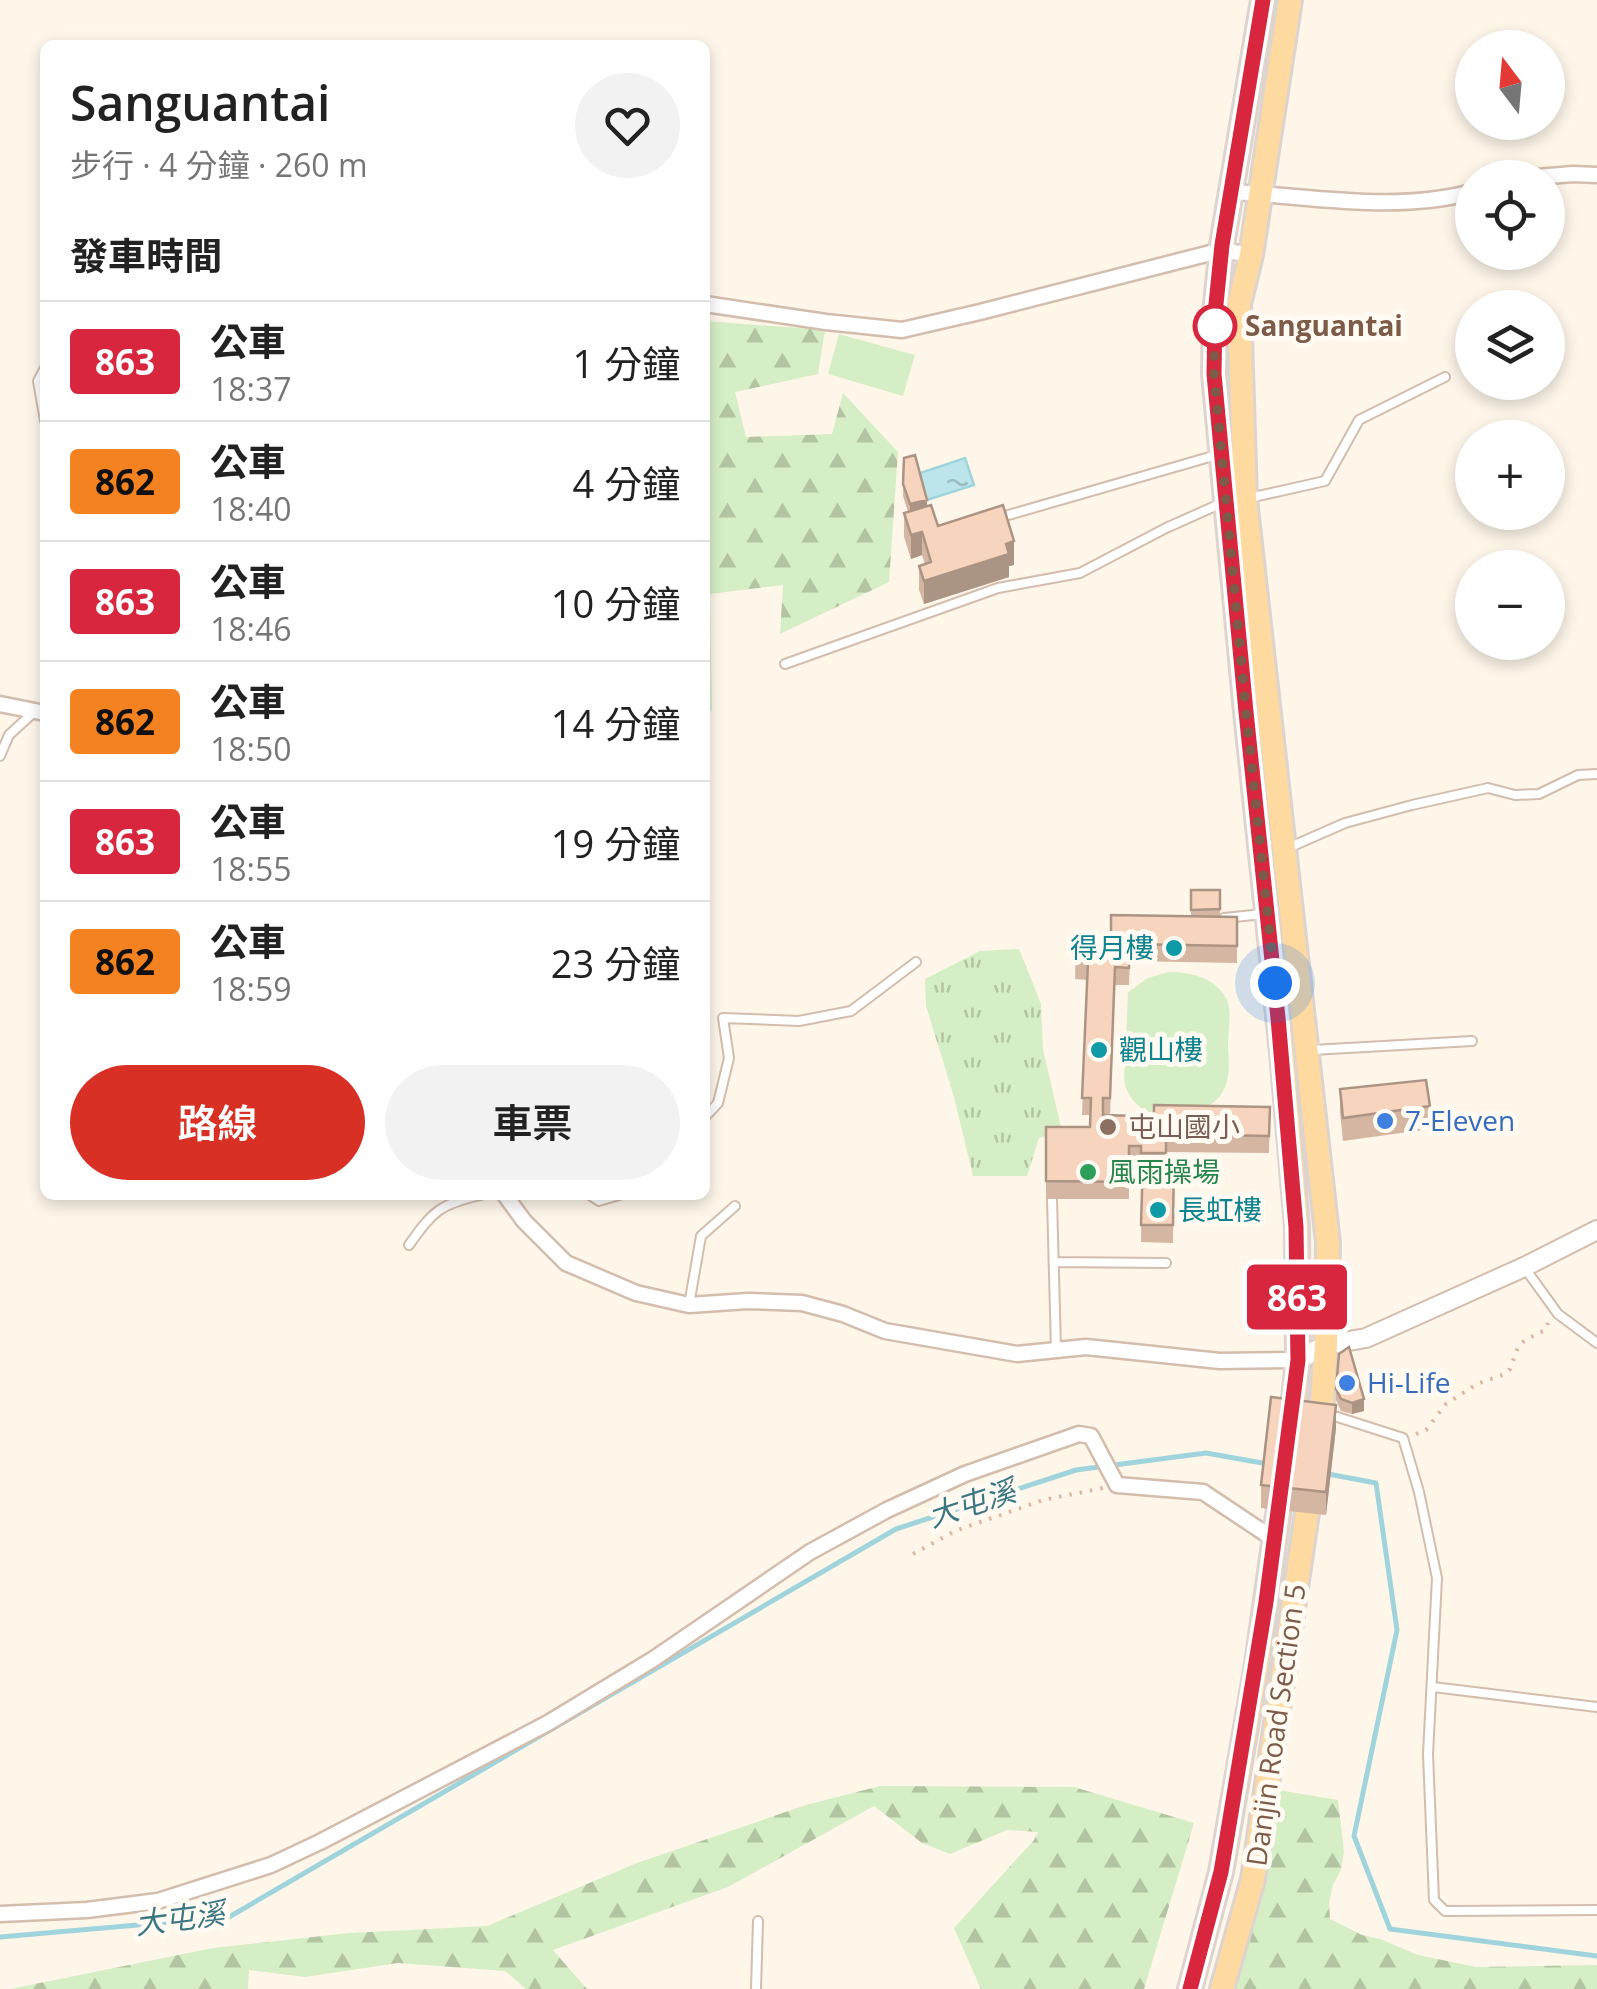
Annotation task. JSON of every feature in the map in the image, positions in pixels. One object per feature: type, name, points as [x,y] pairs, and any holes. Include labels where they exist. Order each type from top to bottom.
[{"type":"main road","points":[[1263,0],[1222,250],[1214,374],[1222,453],[1236,500],[1284,850],[1328,1243],[1322,1416]]},
{"type":"main road","points":[[1290,0],[1251,255],[1239,304],[1236,500],[1246,712],[1296,1227],[1298,1360]]},
{"type":"main road","points":[[1286,1099],[1312,1095]]},
{"type":"main road","name":"Danjin Road Section 5","points":[[1190,1989],[1221,1872],[1257,1664],[1298,1360]]},
{"type":"main road","name":"Danjin Road Section 5","points":[[1222,1989],[1253,1879],[1322,1416]]},
{"type":"street","points":[[1565,175],[1597,175]]},
{"type":"street","points":[[1231,192],[1370,202],[1455,196]]},
{"type":"street","points":[[710,305],[902,330],[1222,250],[1251,255]]},
{"type":"street","points":[[0,704],[40,712]]},
{"type":"street","points":[[509,1200],[566,1263],[636,1293],[689,1306],[748,1301],[802,1303],[885,1330],[1017,1354],[1086,1348],[1220,1361],[1298,1360],[1326,1345],[1366,1338],[1597,1230]]},
{"type":"street","points":[[0,1914],[87,1910],[158,1901],[271,1865],[548,1723],[652,1660],[810,1552],[886,1510],[965,1474],[1079,1434],[1092,1436],[1115,1480],[1203,1492],[1275,1540]]},
{"type":"lane","points":[[786,664],[998,588],[1080,573],[1166,528],[1236,500],[1324,481],[1359,420],[1445,376]]},
{"type":"lane","points":[[997,518],[1222,453]]},
{"type":"lane","points":[[0,756],[9,735],[40,712]]},
{"type":"lane","points":[[1284,850],[1345,823],[1412,805],[1488,788],[1514,795],[1540,794],[1578,776],[1597,774]]},
{"type":"lane","points":[[1224,918],[1268,914]]},
{"type":"lane","points":[[710,1112],[718,1104],[729,1058],[723,1018],[799,1021],[851,1011],[916,962]]},
{"type":"lane","points":[[1307,1050],[1472,1041]]},
{"type":"lane","points":[[1052,1199],[1056,1350]]},
{"type":"lane","points":[[409,1245],[430,1214],[460,1200]]},
{"type":"lane","points":[[689,1306],[701,1236],[735,1206]]},
{"type":"lane","points":[[1055,1262],[1166,1263]]},
{"type":"lane","points":[[1524,1267],[1558,1314],[1597,1343]]},
{"type":"lane","points":[[1322,1416],[1403,1438],[1419,1492],[1437,1578],[1428,1754],[1434,1900],[1445,1911],[1597,1910]]},
{"type":"lane","points":[[1433,1687],[1597,1708]]},
{"type":"lane","points":[[756,1989],[758,1921]]},
{"type":"path","points":[[1403,1438],[1426,1430],[1446,1404],[1476,1384],[1505,1374],[1525,1340],[1546,1330],[1550,1318],[1558,1314]]},
{"type":"path","points":[[913,1554],[955,1531],[1115,1480]]},
{"type":"green space","points":[[710,321],[825,330],[818,374],[735,392],[746,437],[832,434],[843,393],[898,452],[889,582],[780,634],[783,585],[710,594]]},
{"type":"green space","points":[[839,334],[915,355],[903,396],[828,374]]},
{"type":"green space","points":[[710,594],[712,710],[710,712]]},
{"type":"green space","points":[[1019,949],[1041,1004],[1043,1049],[1062,1132],[1039,1138],[1027,1176],[973,1176],[926,1006],[925,979],[980,951]]},
{"type":"green space","points":[[1168,972],[1209,981],[1222,992],[1229,1010],[1226,1086],[1208,1106],[1181,1116],[1153,1114],[1141,1107],[1124,1081],[1128,992],[1148,978]]},
{"type":"green space","points":[[880,1786],[1074,1787],[1194,1823],[1144,1989],[981,1989],[954,1928],[1038,1832],[1007,1830],[950,1854],[922,1843],[874,1806],[728,1887],[553,1950],[587,1989],[526,1989],[505,1971],[398,1963],[305,1977],[249,1970],[248,1989],[10,1989],[213,1948],[349,1933],[487,1926],[637,1863],[806,1805]]},
{"type":"green space","points":[[1273,1789],[1338,1800],[1344,1852],[1329,1903],[1330,1919],[1418,1955],[1476,1967],[1597,1965],[1597,1989],[1229,1989]]},
{"type":"water","points":[[965,458],[974,485],[924,501],[917,474]]},
{"type":"building","points":[[915,455],[927,500],[910,504],[903,484],[904,458]]},
{"type":"building","points":[[931,505],[938,526],[1003,505],[1014,541],[1006,544],[1009,554],[924,581],[919,566],[931,562],[922,532],[911,535],[904,513]]},
{"type":"building","points":[[1191,890],[1220,890],[1220,909],[1191,910]]},
{"type":"building","points":[[1111,915],[1237,917],[1237,946],[1130,944],[1129,968],[1115,967],[1110,1098],[1103,1098],[1103,1115],[1136,1116],[1136,1126],[1154,1127],[1154,1105],[1270,1107],[1269,1136],[1166,1134],[1166,1153],[1141,1153],[1141,1146],[1129,1146],[1129,1182],[1046,1181],[1046,1127],[1090,1127],[1091,1098],[1082,1098],[1088,962],[1075,961],[1076,949],[1111,950]]},
{"type":"building","points":[[1426,1080],[1430,1106],[1343,1118],[1340,1089]]},
{"type":"building","name":"長虹樓","points":[[1143,1159],[1174,1160],[1173,1225],[1141,1225]]},
{"type":"building","name":"Hi-Life","points":[[1349,1347],[1364,1399],[1352,1403],[1341,1399],[1336,1389],[1339,1354]]},
{"type":"building","points":[[1271,1397],[1336,1405],[1326,1492],[1261,1485]]},
{"type":"waterway","name":"大屯溪","points":[[0,1937],[229,1917],[896,1529],[1076,1470],[1206,1453],[1268,1464]]},
{"type":"waterway","name":"大屯溪","points":[[1328,1474],[1376,1483],[1397,1630],[1354,1836],[1390,1929],[1597,1956]]},
{"type":"bus line","name":"863","points":[[1190,1989],[1221,1872],[1257,1664],[1298,1360],[1296,1227],[1214,374],[1222,245],[1263,0]]},
{"type":"place","name":"Sanguantai","points":[[1215,326]]},
{"type":"place","name":"得月樓","points":[[1174,948]]},
{"type":"place","name":"觀山樓","points":[[1099,1050]]},
{"type":"place","name":"7-Eleven","points":[[1385,1121]]},
{"type":"place","name":"屯山國小","points":[[1108,1127]]},
{"type":"place","name":"風雨操場","points":[[1088,1172]]},
{"type":"place","name":"長虹樓","points":[[1158,1210]]},
{"type":"place","name":"Hi-Life","points":[[1347,1383]]},
{"type":"route","points":[[1215,326],[1215,314],[1214,374],[1275,983]]}]
